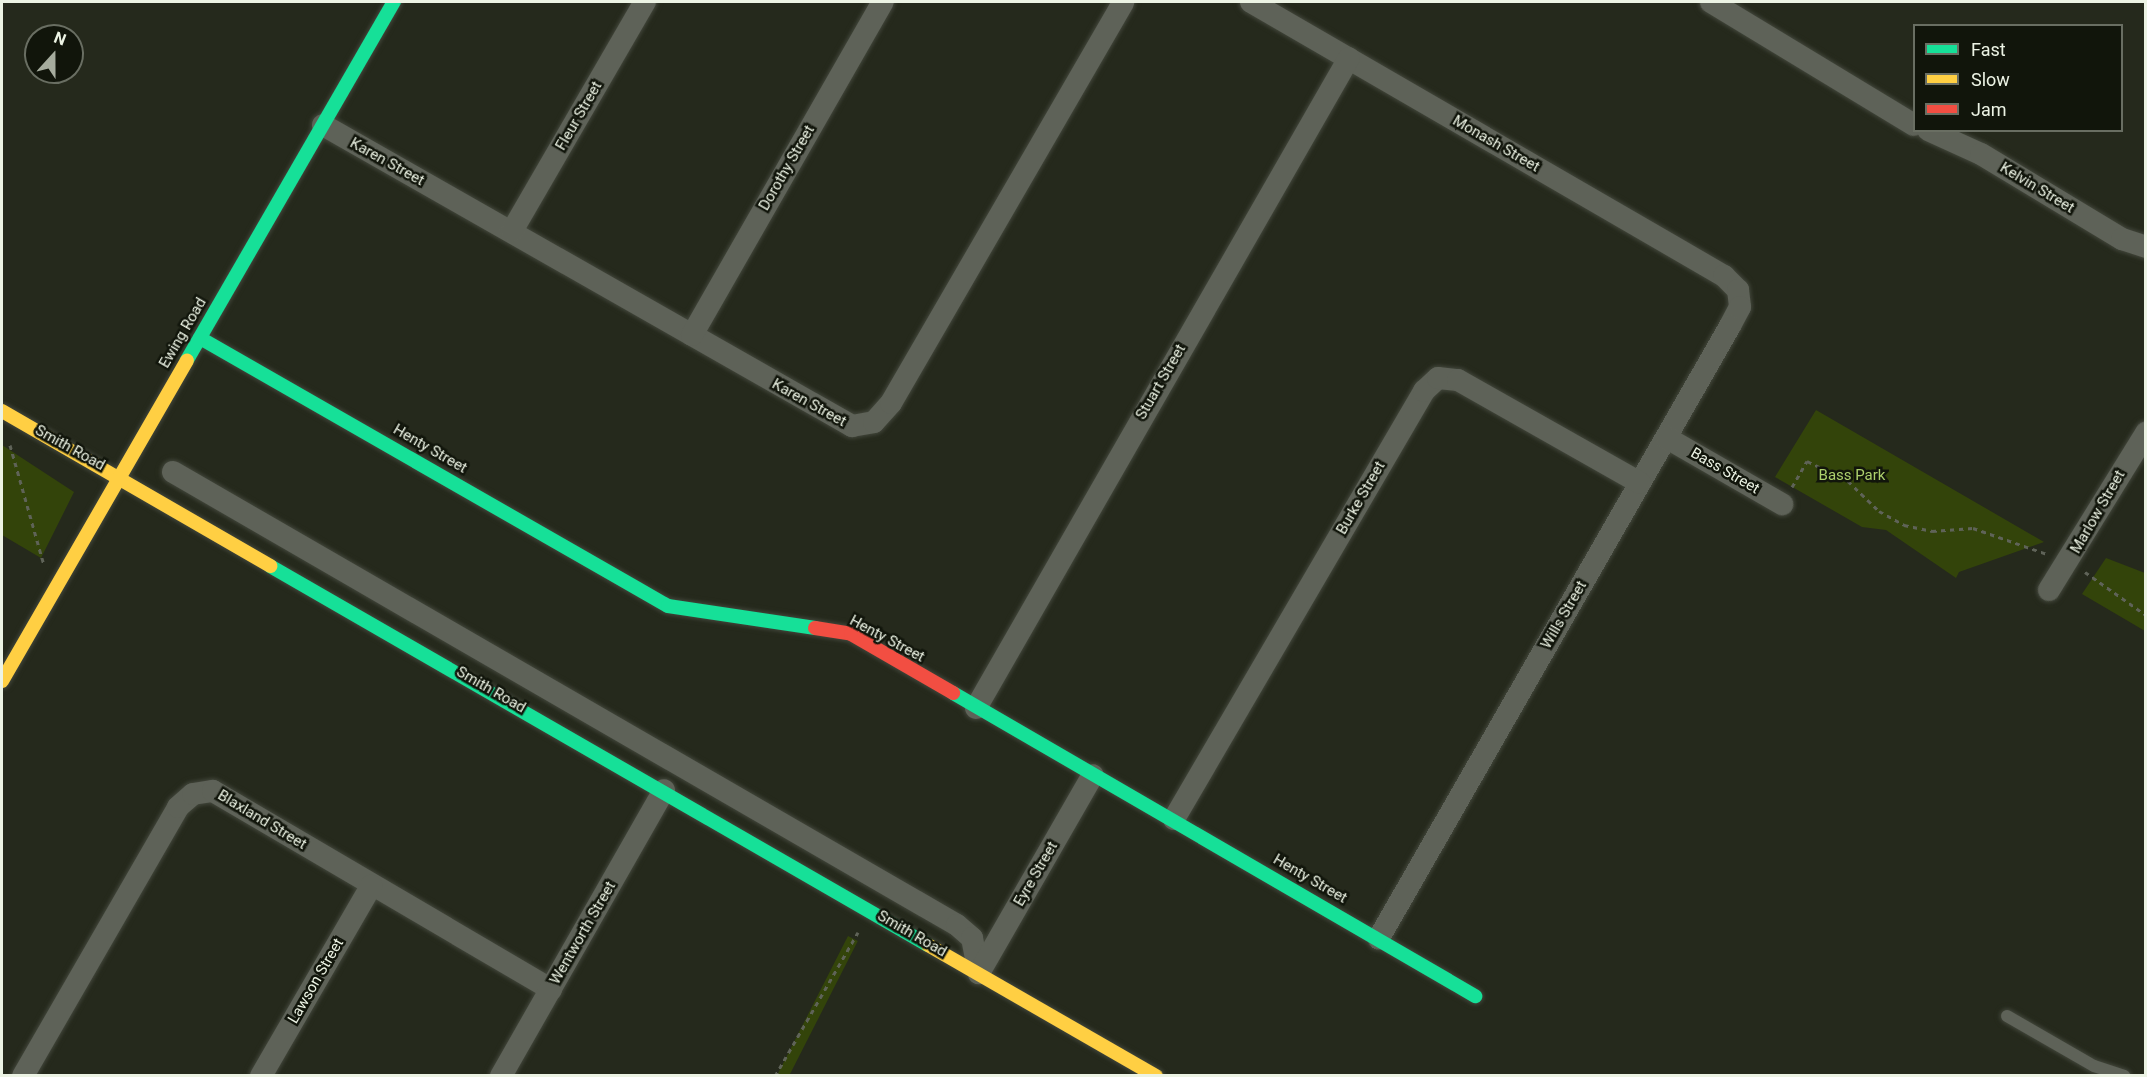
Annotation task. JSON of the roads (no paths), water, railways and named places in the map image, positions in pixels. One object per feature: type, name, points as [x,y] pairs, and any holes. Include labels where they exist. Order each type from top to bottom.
[{"type":"street","name":"Ewing Road","points":[[2,681],[394,2]]},
{"type":"street","name":"Fleur Street","points":[[512,231],[645,2]]},
{"type":"street","name":"Dorothy Street","points":[[692,335],[882,2]]},
{"type":"street","name":"Karen Street","points":[[323,125],[512,231],[836,420],[852,426],[874,422],[891,403],[1123,2]]},
{"type":"street","name":"Monash Street","points":[[1251,2],[1724,276],[1738,290]]},
{"type":"street","points":[[1711,2],[1913,123]]},
{"type":"street","name":"Stuart Street","points":[[976,708],[1349,58]]},
{"type":"street","name":"Kelvin Street","points":[[1932,132],[1981,154],[2122,239],[2145,247]]},
{"type":"street","name":"Wills Street","points":[[1379,938],[1740,307],[1738,290]]},
{"type":"street","name":"Henty Street","points":[[200,338],[668,606],[851,634],[976,708],[1174,819],[1475,996]]},
{"type":"street","name":"Burke Street","points":[[1174,819],[1424,391],[1438,378],[1458,380],[1640,483]]},
{"type":"street","name":"Smith Road","points":[[2,411],[121,477],[1156,1076]]},
{"type":"street","name":"Marlow Street","points":[[2049,590],[2069,562],[2145,433]]},
{"type":"street","name":"Bass Street","points":[[1667,438],[1782,504]]},
{"type":"street","name":"Smith Road","points":[[173,472],[957,925],[972,938],[979,973]]},
{"type":"street","name":"Eyre Street","points":[[979,973],[1093,775]]},
{"type":"street","name":"Wentworth Street","points":[[501,1076],[664,790]]},
{"type":"street","name":"Blaxland Street","points":[[23,1076],[178,807],[193,794],[213,791],[371,886],[551,989]]},
{"type":"street","name":"Lawson Street","points":[[261,1076],[371,886]]},
{"type":"lane","points":[[2007,1016],[2094,1066],[2124,1076]]},
{"type":"park label","name":"Bass Park","points":[[1852,476]]}]
